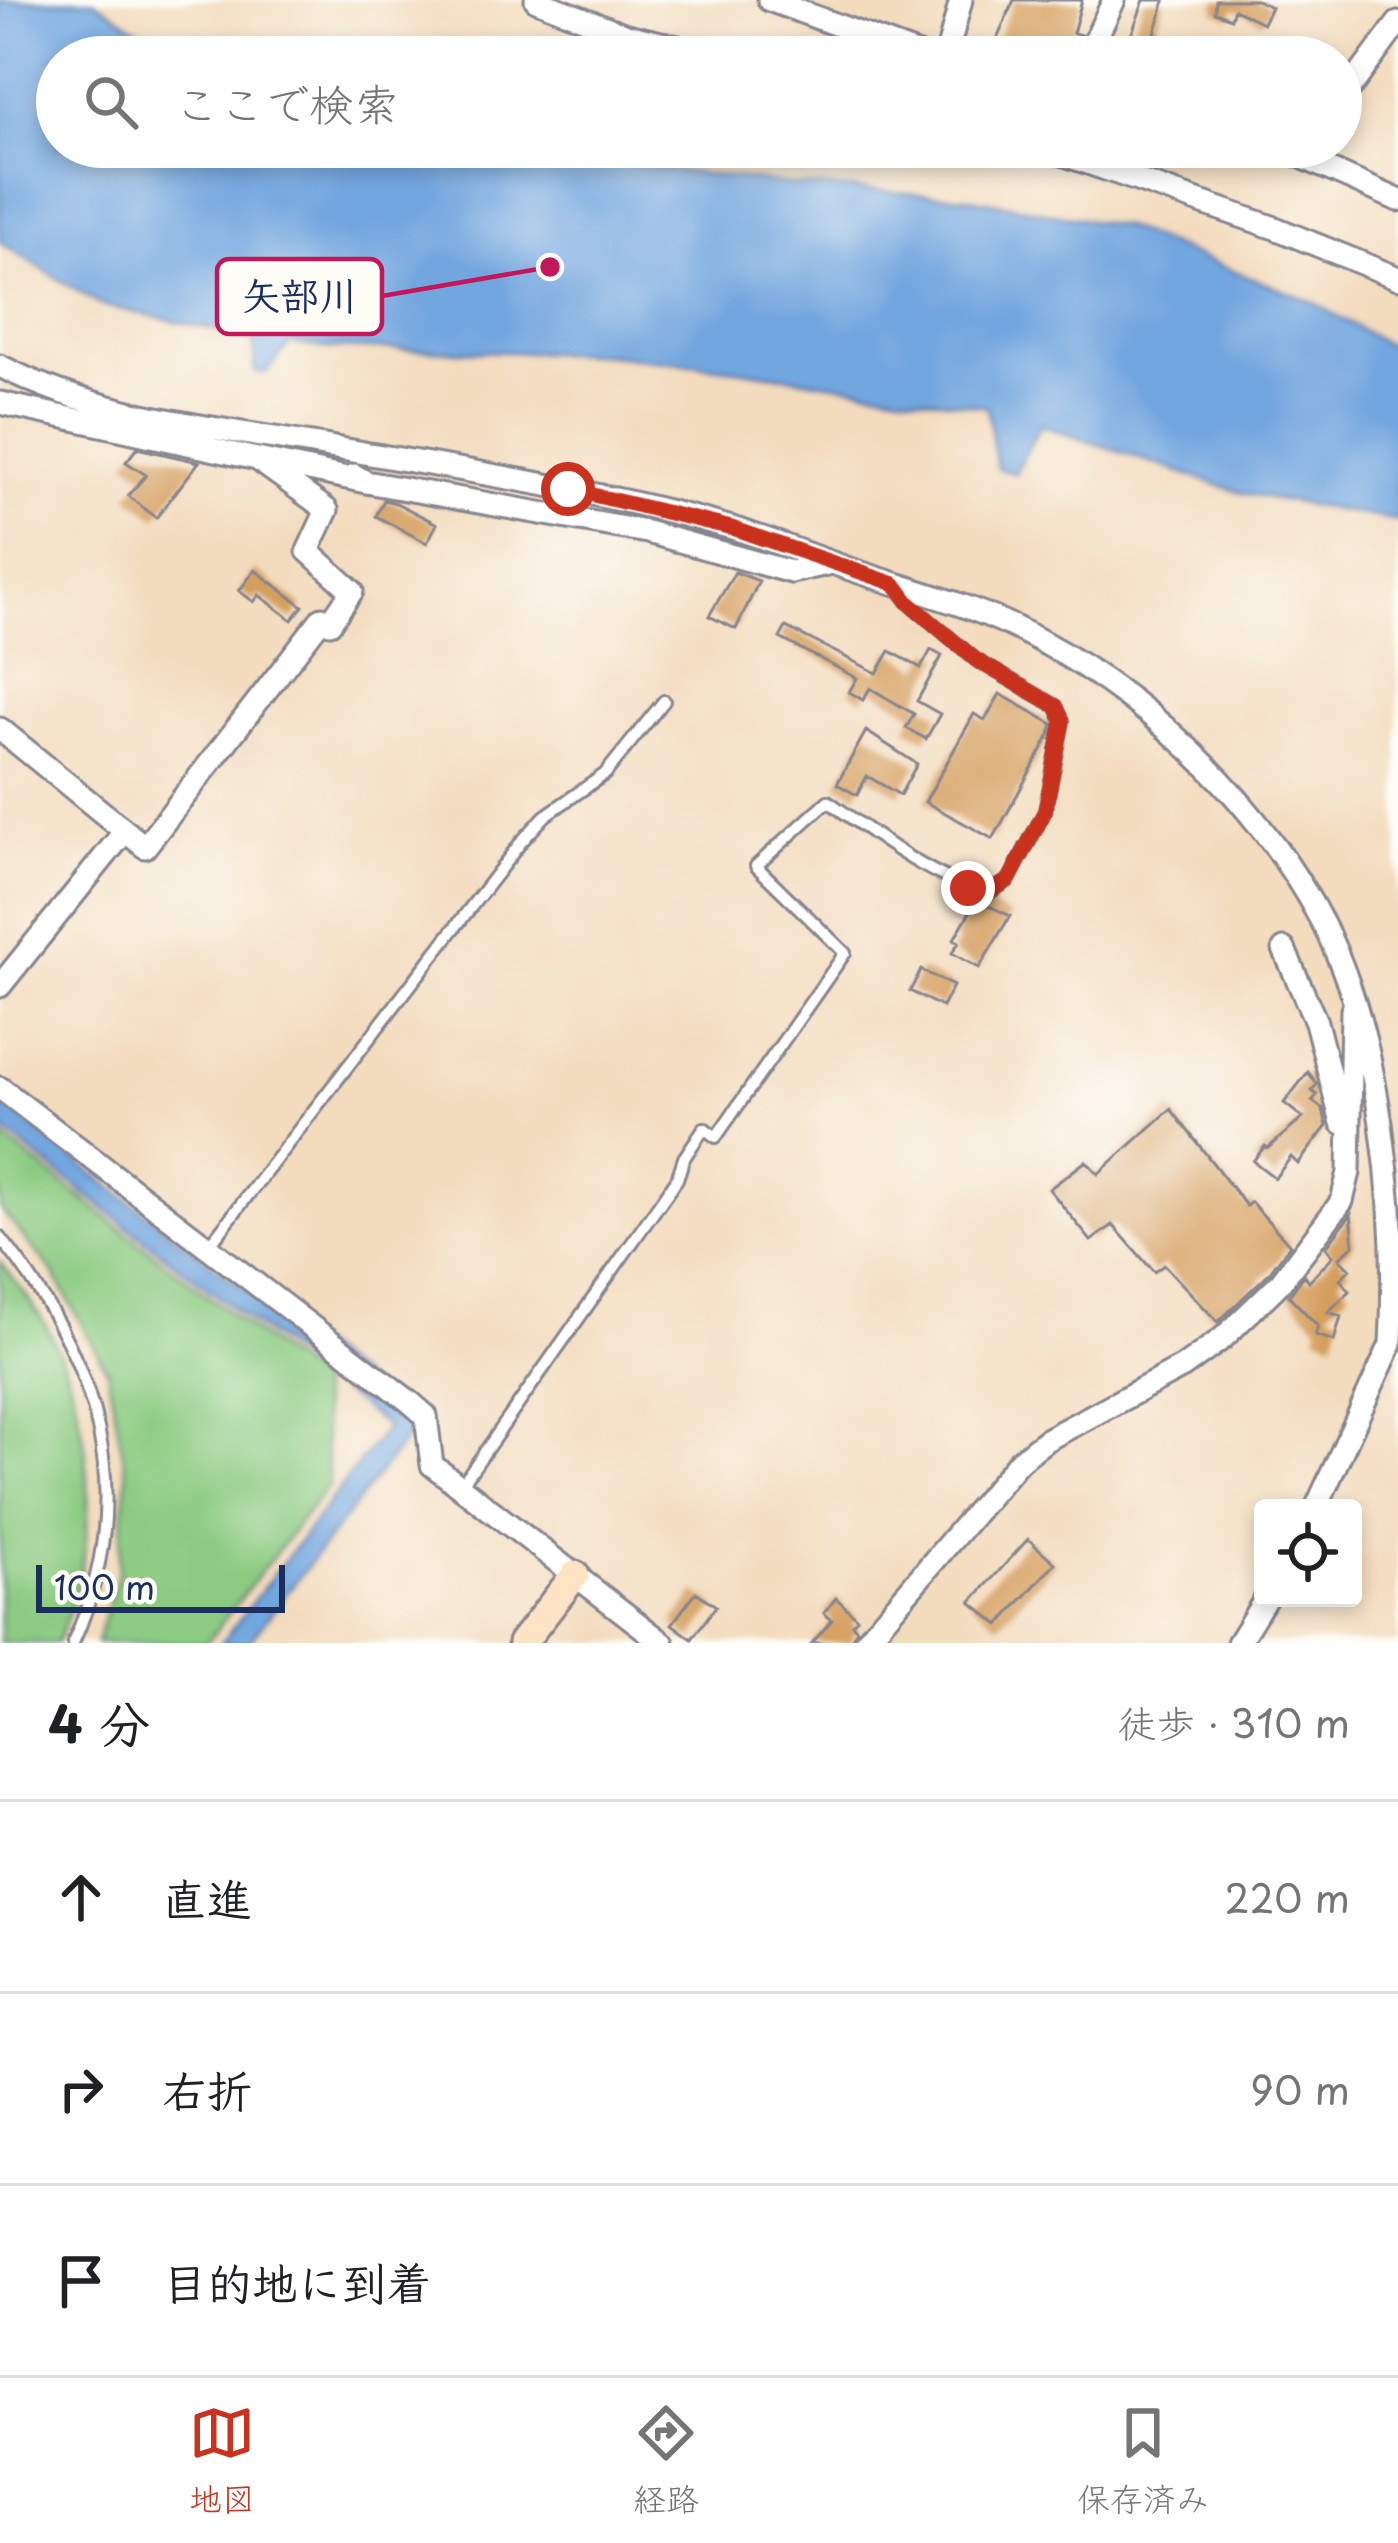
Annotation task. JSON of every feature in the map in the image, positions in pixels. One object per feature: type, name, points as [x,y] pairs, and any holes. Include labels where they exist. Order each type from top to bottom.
[{"type":"street","points":[[536,0],[630,36]]},
{"type":"street","points":[[769,0],[867,36]]},
{"type":"street","points":[[952,36],[961,0]]},
{"type":"street","points":[[1097,36],[1114,0]]},
{"type":"street","points":[[1362,72],[1398,23]]},
{"type":"street","points":[[1102,168],[1297,236],[1398,278]]},
{"type":"street","points":[[1326,168],[1398,200]]},
{"type":"street","points":[[0,366],[92,404],[568,489],[732,528],[1014,627],[1116,691],[1166,730],[1278,846],[1303,885],[1351,982],[1377,1070],[1391,1160],[1395,1323],[1391,1344],[1320,1499]]},
{"type":"street","points":[[0,403],[48,389]]},
{"type":"street","points":[[0,403],[366,482],[647,532],[791,572],[832,563]]},
{"type":"street","points":[[295,440],[366,482]]},
{"type":"street","points":[[0,729],[145,847],[322,618],[330,623],[352,591],[308,551],[327,510],[257,459]]},
{"type":"street","points":[[0,986],[124,831],[118,825]]},
{"type":"street","points":[[1284,949],[1316,1022],[1350,1153]]},
{"type":"street","points":[[868,1642],[1019,1461],[1046,1440],[1183,1367],[1223,1338],[1280,1282],[1342,1201],[1350,1153],[1351,982]]},
{"type":"street","points":[[0,1088],[426,1416],[432,1465],[663,1643]]},
{"type":"street","points":[[522,1643],[575,1575]]},
{"type":"street","points":[[1238,1643],[1260,1607]]},
{"type":"lane","points":[[460,1487],[677,1179],[684,1158],[704,1128],[716,1137],[845,953],[756,866],[828,802],[876,836],[968,888],[989,892],[1009,880],[1045,811],[1063,721],[1056,706],[976,660],[909,603],[895,584]]},
{"type":"lane","points":[[208,1247],[522,841],[545,816],[618,761],[664,701]]},
{"type":"lane","points":[[0,1237],[65,1330],[94,1401],[106,1475],[101,1552],[73,1643]]},
{"type":"green space","points":[[0,1135],[319,1382],[329,1484],[206,1643],[96,1643],[118,1573],[127,1476],[107,1370],[53,1272],[0,1209]]},
{"type":"green space","points":[[0,1261],[56,1346],[70,1381],[86,1456],[87,1534],[81,1572],[56,1643],[0,1643]]},
{"type":"water","points":[[0,0],[94,0],[148,36],[36,36],[36,168],[658,168],[792,185],[966,197],[1124,227],[1313,302],[1398,351],[1398,521],[1242,493],[1040,425],[1015,473],[997,469],[987,407],[737,369],[601,354],[327,348],[290,343],[266,373],[255,372],[253,338],[100,305],[0,242]]},
{"type":"water","points":[[0,1101],[418,1423],[248,1643],[221,1643],[387,1427],[0,1128]]},
{"type":"building","points":[[1014,0],[1082,0],[1073,33],[1081,36],[998,36]]},
{"type":"building","points":[[1144,0],[1165,0],[1155,33],[1160,36],[1131,36]]},
{"type":"building","points":[[1216,0],[1256,0],[1271,7],[1263,23],[1234,9],[1231,18],[1215,12]]},
{"type":"building","points":[[137,448],[199,462],[156,518],[128,496],[146,475],[126,462]]},
{"type":"building","points":[[384,500],[437,524],[427,543],[376,516]]},
{"type":"building","points":[[255,570],[303,606],[292,620],[259,595],[254,602],[239,591]]},
{"type":"building","points":[[735,572],[759,581],[736,629],[709,616]]},
{"type":"building","points":[[786,627],[877,673],[890,651],[921,668],[931,650],[942,656],[917,701],[940,714],[926,739],[906,728],[914,714],[870,688],[863,700],[849,692],[857,678],[780,638]]},
{"type":"building","points":[[1000,694],[1053,724],[993,839],[925,802],[974,714],[985,720]]},
{"type":"building","points":[[866,731],[917,764],[900,795],[867,776],[857,795],[837,784]]},
{"type":"building","points":[[977,900],[1010,916],[979,968],[952,953],[959,942],[954,939]]},
{"type":"building","points":[[921,970],[953,986],[942,1007],[910,991]]},
{"type":"building","points":[[1308,1072],[1317,1084],[1312,1101],[1323,1109],[1327,1126],[1298,1164],[1291,1157],[1275,1178],[1253,1161],[1303,1118],[1284,1103]]},
{"type":"building","points":[[1171,1109],[1246,1206],[1251,1202],[1290,1245],[1269,1273],[1218,1322],[1164,1265],[1154,1272],[1113,1225],[1091,1241],[1049,1189],[1086,1161],[1098,1174]]},
{"type":"building","points":[[1351,1214],[1354,1245],[1339,1258],[1350,1269],[1340,1279],[1350,1291],[1328,1312],[1341,1316],[1334,1341],[1315,1335],[1318,1326],[1289,1296],[1304,1275],[1309,1281],[1333,1256],[1326,1247]]},
{"type":"building","points":[[1028,1539],[1055,1563],[999,1625],[971,1602]]},
{"type":"building","points":[[696,1592],[716,1606],[692,1639],[672,1624]]},
{"type":"building","points":[[836,1598],[857,1618],[852,1624],[857,1629],[849,1643],[812,1643],[832,1620],[824,1613]]},
{"type":"place","name":"矢部川","points":[[550,267]]},
{"type":"route","points":[[568,489],[732,528],[895,584],[909,603],[976,660],[1056,706],[1063,721],[1045,811],[1009,880],[989,892],[968,888]]}]
